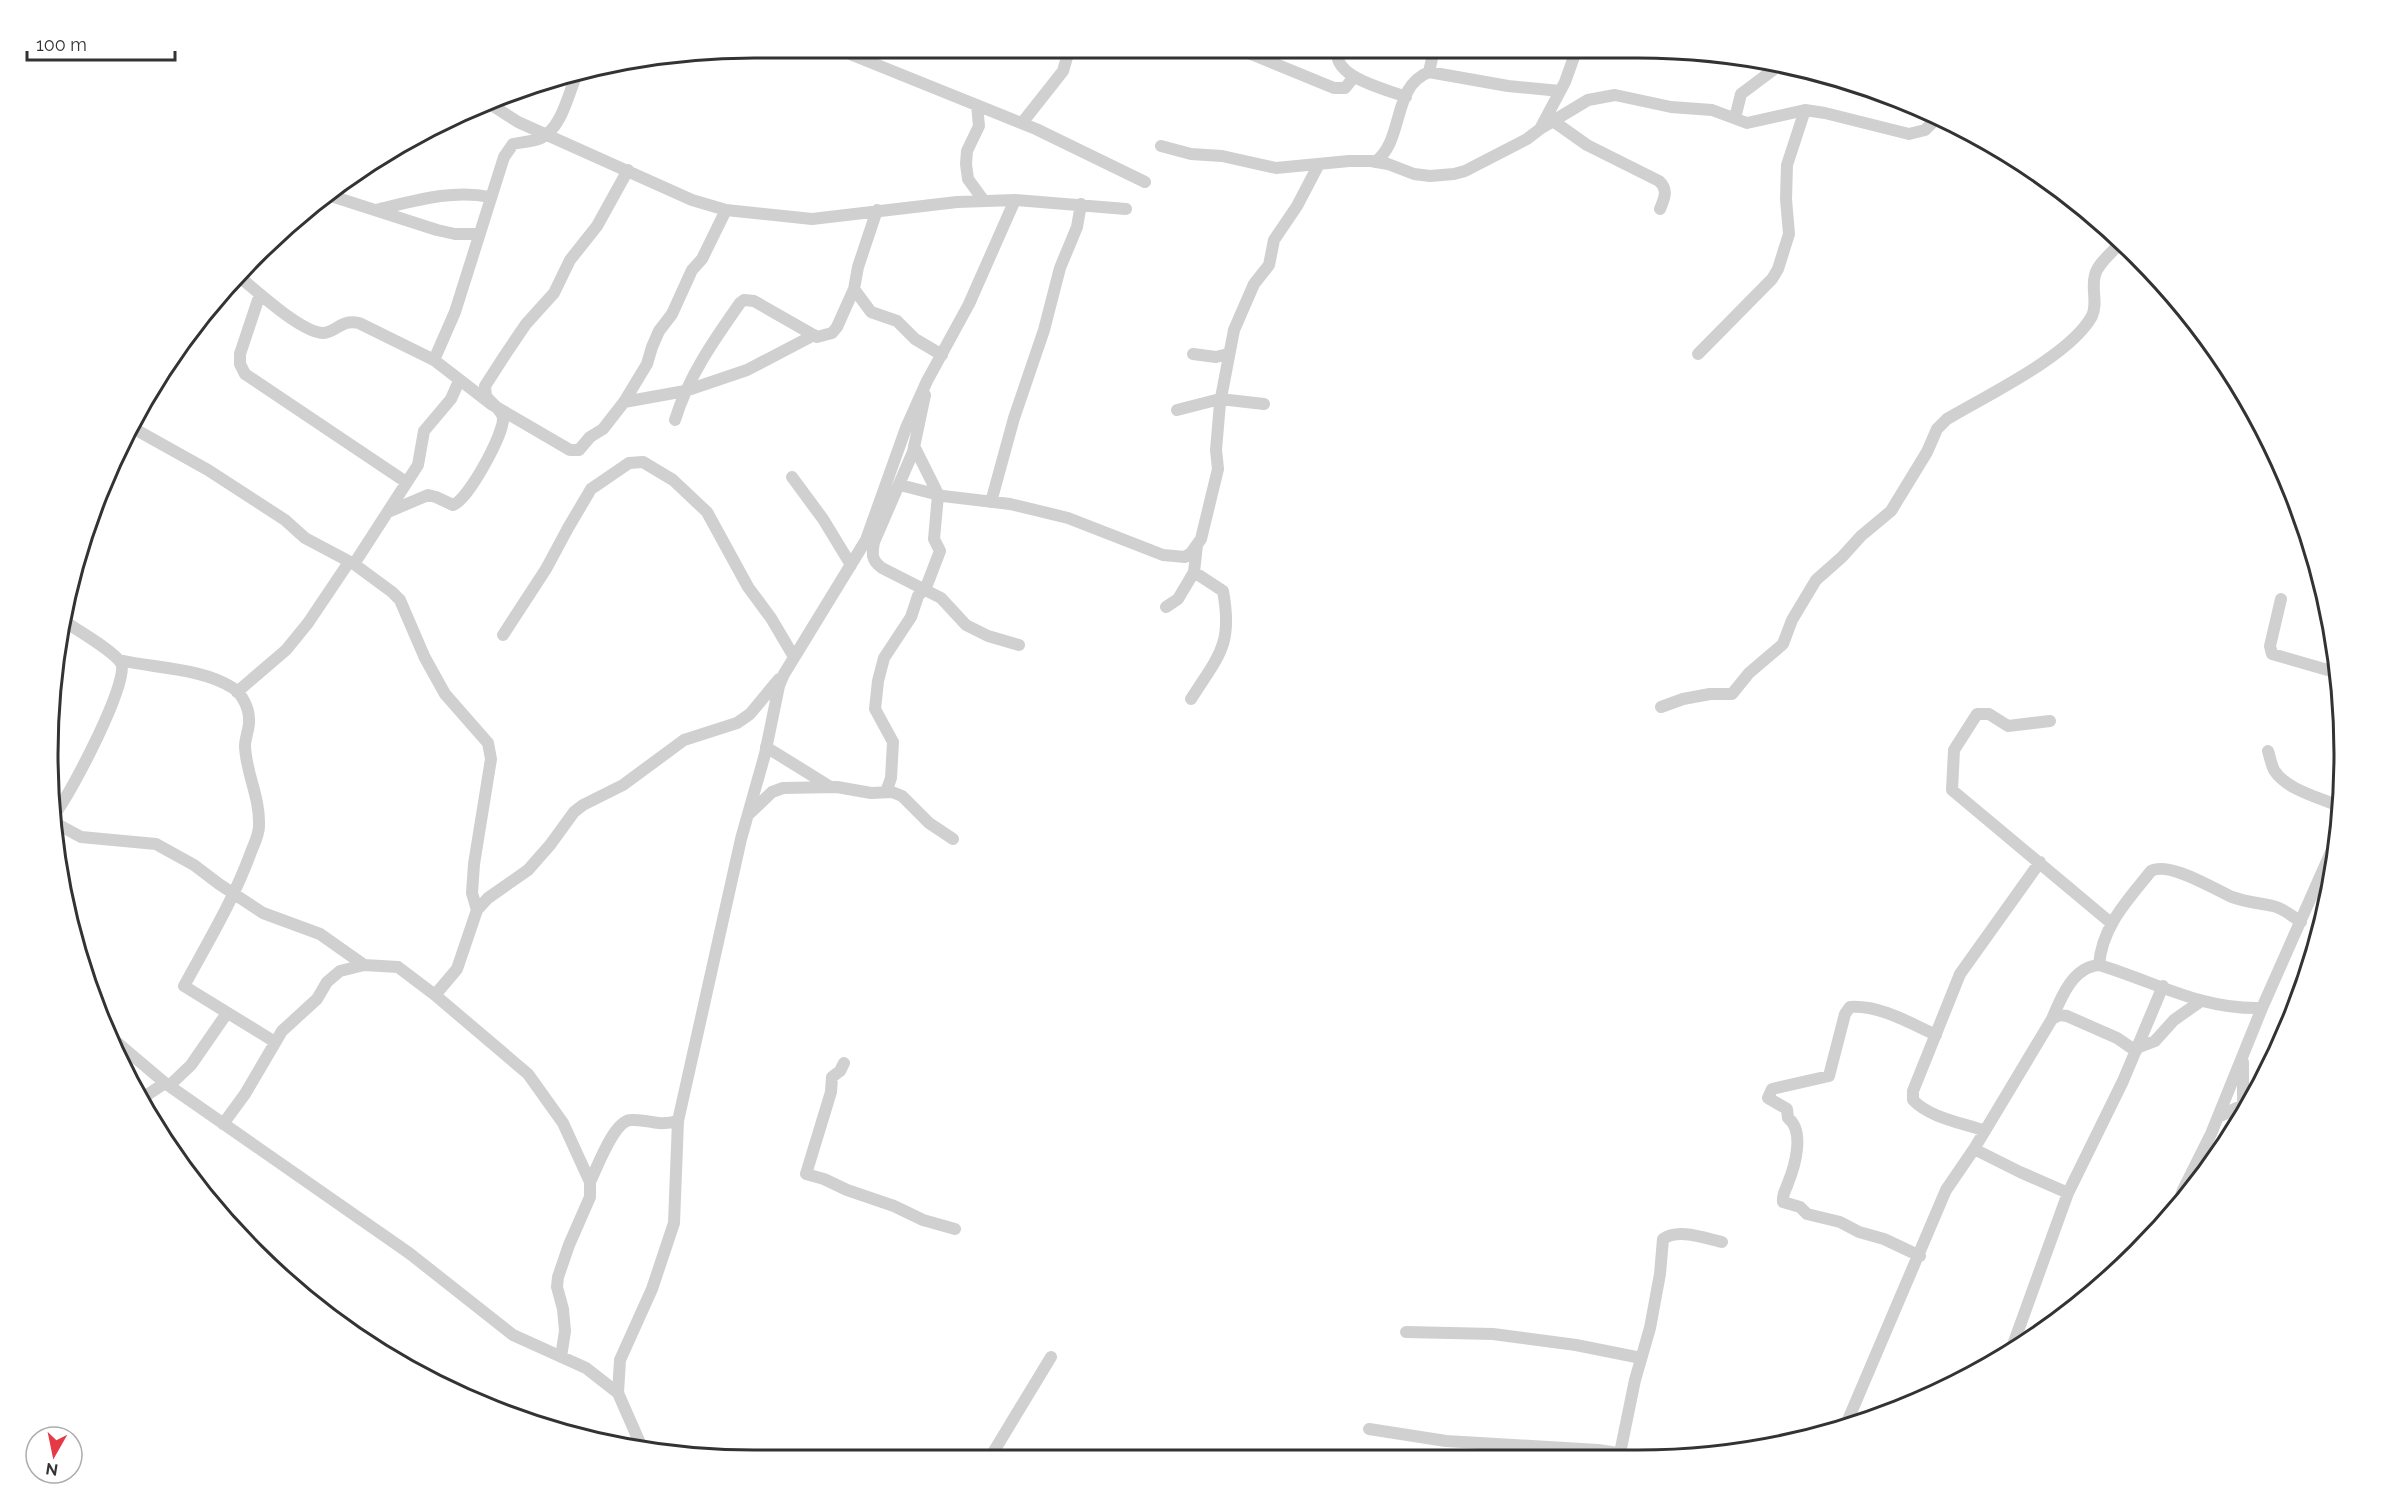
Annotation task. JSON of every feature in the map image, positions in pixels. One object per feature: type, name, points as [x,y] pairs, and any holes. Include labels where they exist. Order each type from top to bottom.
[{"type":"street","points":[[859,58],[1022,123],[1144,182]]},
{"type":"street","points":[[1022,123],[1063,71],[1067,58]]},
{"type":"street","points":[[1261,58],[1334,88],[1345,88],[1354,77]]},
{"type":"street","points":[[1338,58],[1340,66],[1354,77],[1406,96]]},
{"type":"street","points":[[1429,72],[1432,58]]},
{"type":"street","points":[[1540,129],[1560,91],[1573,58]]},
{"type":"street","points":[[1375,162],[1386,152],[1393,138],[1398,115],[1406,96],[1416,80],[1429,72],[1508,86],[1560,91]]},
{"type":"street","points":[[1735,118],[1741,94],[1771,72]]},
{"type":"street","points":[[434,360],[455,312],[477,234],[504,157],[510,146],[547,135],[563,110],[574,82]]},
{"type":"street","points":[[1161,146],[1191,154],[1222,156],[1276,168],[1349,161],[1375,162],[1388,164],[1414,174],[1430,176],[1465,171],[1527,139],[1588,100],[1615,95],[1680,108],[1718,111],[1751,122],[1804,110],[1909,134],[1925,130],[1931,123]]},
{"type":"street","points":[[978,105],[979,126],[967,151],[966,164],[968,179],[984,201]]},
{"type":"street","points":[[496,108],[518,122],[706,206],[726,210],[812,219],[844,217],[877,210],[1015,200],[1126,209]]},
{"type":"street","points":[[1698,354],[1772,279],[1778,269],[1789,234],[1786,199],[1787,165],[1804,110]]},
{"type":"street","points":[[1553,121],[1587,145],[1663,185],[1665,196],[1659,209]]},
{"type":"street","points":[[900,485],[939,496],[1010,504],[1068,518],[1170,556],[1185,557],[1201,539],[1218,469],[1216,450],[1220,399],[1234,330],[1254,284],[1269,265],[1274,240],[1297,206],[1319,164]]},
{"type":"street","points":[[628,170],[597,226],[570,260],[554,293],[520,332],[485,386],[486,396],[491,404],[574,451],[581,449],[590,437],[603,429],[624,402],[647,364],[659,332],[672,314],[692,270],[702,259],[726,210]]},
{"type":"street","points":[[375,210],[437,196],[480,195],[490,197]]},
{"type":"street","points":[[337,198],[446,232],[477,234]]},
{"type":"street","points":[[639,1441],[618,1393],[620,1360],[652,1289],[674,1223],[678,1121],[779,686],[794,657],[866,540],[906,428],[927,381],[969,304],[1015,200]]},
{"type":"street","points":[[991,502],[1014,418],[1044,330],[1060,268],[1077,227],[1081,204]]},
{"type":"street","points":[[675,420],[685,391],[725,324],[744,300],[754,301],[817,337],[832,333],[854,289],[858,267],[877,210]]},
{"type":"street","points":[[1661,706],[1710,694],[1732,694],[1749,673],[1778,651],[1783,645],[1792,620],[1816,580],[1861,536],[1891,511],[1927,452],[1937,429],[1947,419],[2034,367],[2080,332],[2095,309],[2094,281],[2098,267],[2115,248]]},
{"type":"street","points":[[244,281],[281,311],[315,332],[324,333],[352,321],[434,360],[501,412],[502,424],[486,461],[461,501],[453,505],[428,495],[388,512]]},
{"type":"street","points":[[854,289],[871,312],[897,321],[915,339],[942,355]]},
{"type":"street","points":[[260,294],[240,354],[240,364],[245,374],[406,482]]},
{"type":"street","points":[[624,402],[685,391],[747,370],[814,335]]},
{"type":"street","points":[[1193,354],[1216,357],[1228,354]]},
{"type":"street","points":[[237,692],[286,650],[352,563],[418,465],[424,431],[451,399],[459,381]]},
{"type":"street","points":[[927,381],[923,411],[914,446],[900,485],[874,542],[872,557],[882,568],[941,598],[966,625],[988,636],[1019,645]]},
{"type":"street","points":[[1177,410],[1220,399],[1264,404]]},
{"type":"street","points":[[138,431],[208,470],[285,520],[305,538],[352,563],[380,582],[400,600],[425,657],[445,694],[490,747],[491,759],[474,864],[472,893],[477,910]]},
{"type":"street","points":[[886,792],[891,778],[893,742],[875,709],[878,681],[884,658],[911,617],[918,596],[924,589],[940,551],[934,539],[939,496],[914,446]]},
{"type":"street","points":[[503,635],[546,569],[591,489],[629,463],[643,462],[673,480],[707,512],[747,587],[771,618],[794,657]]},
{"type":"street","points":[[792,477],[823,519],[850,566]]},
{"type":"street","points":[[1166,607],[1178,599],[1194,572],[1197,545]]},
{"type":"street","points":[[1191,699],[1223,648],[1227,634],[1223,591],[1194,572]]},
{"type":"street","points":[[2281,599],[2270,646],[2272,654],[2329,670]]},
{"type":"street","points":[[60,805],[72,788],[115,698],[123,670],[112,654],[71,626]]},
{"type":"street","points":[[118,660],[196,674],[216,680],[237,692],[248,711],[250,721],[245,735],[245,748],[250,776],[258,800],[259,830],[233,895],[184,986],[275,1042]]},
{"type":"street","points":[[435,995],[457,969],[477,910],[488,898],[528,870],[574,812],[623,785],[684,740],[737,723],[750,714],[784,674]]},
{"type":"street","points":[[2050,721],[2008,726],[1989,714],[1977,714],[1958,743],[1953,756],[1952,787],[1955,793],[2111,923]]},
{"type":"street","points":[[766,747],[830,787]]},
{"type":"street","points":[[2268,751],[2273,768],[2280,777],[2332,803]]},
{"type":"street","points":[[748,816],[772,792],[783,788],[830,787],[871,793],[892,792],[902,796],[929,823],[953,839]]},
{"type":"street","points":[[62,827],[81,837],[156,844],[194,865],[233,895],[263,913],[320,934],[364,965]]},
{"type":"street","points":[[1985,1131],[1936,1114],[1913,1100],[1913,1091],[1960,974],[2040,862]]},
{"type":"street","points":[[2099,965],[2100,950],[2111,923],[2151,871],[2162,868],[2203,882],[2234,898],[2274,906],[2301,922]]},
{"type":"street","points":[[2187,1182],[2218,1117],[2262,1008],[2323,872]]},
{"type":"street","points":[[223,1124],[245,1094],[288,1024],[316,999],[327,982],[340,971],[364,965],[398,967],[435,995],[528,1074],[563,1123],[590,1182],[590,1197],[558,1277],[557,1287],[565,1331],[561,1357]]},
{"type":"street","points":[[1851,1417],[1946,1190],[1985,1131],[2075,976],[2088,966],[2099,965],[2201,1001],[2224,1007],[2262,1008]]},
{"type":"street","points":[[2015,1339],[2068,1193],[2114,1102],[2163,986]]},
{"type":"street","points":[[2136,1050],[2155,1041],[2174,1020],[2201,1001]]},
{"type":"street","points":[[1920,1256],[1884,1239],[1859,1232],[1840,1222],[1807,1214],[1800,1207],[1783,1202],[1782,1196],[1789,1183],[1797,1151],[1795,1129],[1788,1118],[1787,1109],[1768,1098],[1772,1089],[1829,1076],[1845,1014],[1850,1007],[1894,1016],[1936,1035]]},
{"type":"street","points":[[148,1095],[167,1084],[191,1065],[227,1013]]},
{"type":"street","points":[[2052,1018],[2060,1015],[2067,1016],[2117,1038],[2136,1050]]},
{"type":"street","points":[[123,1048],[167,1084],[409,1253],[513,1335],[586,1368],[618,1393]]},
{"type":"street","points":[[2243,1055],[2245,1094]]},
{"type":"street","points":[[844,1063],[840,1071],[832,1077],[831,1092],[806,1174],[894,1206],[923,1220],[955,1229]]},
{"type":"street","points":[[2218,1117],[2235,1110]]},
{"type":"street","points":[[590,1182],[610,1139],[622,1123],[633,1120],[661,1125],[678,1121]]},
{"type":"street","points":[[1974,1149],[2068,1193]]},
{"type":"street","points":[[1621,1450],[1635,1380],[1650,1328],[1660,1274],[1662,1239],[1669,1235],[1682,1234],[1722,1242]]},
{"type":"street","points":[[1406,1332],[1493,1334],[1576,1345],[1641,1358]]},
{"type":"street","points":[[995,1450],[1051,1357]]},
{"type":"street","points":[[1369,1429],[1446,1440],[1525,1444],[1582,1450]]}]
